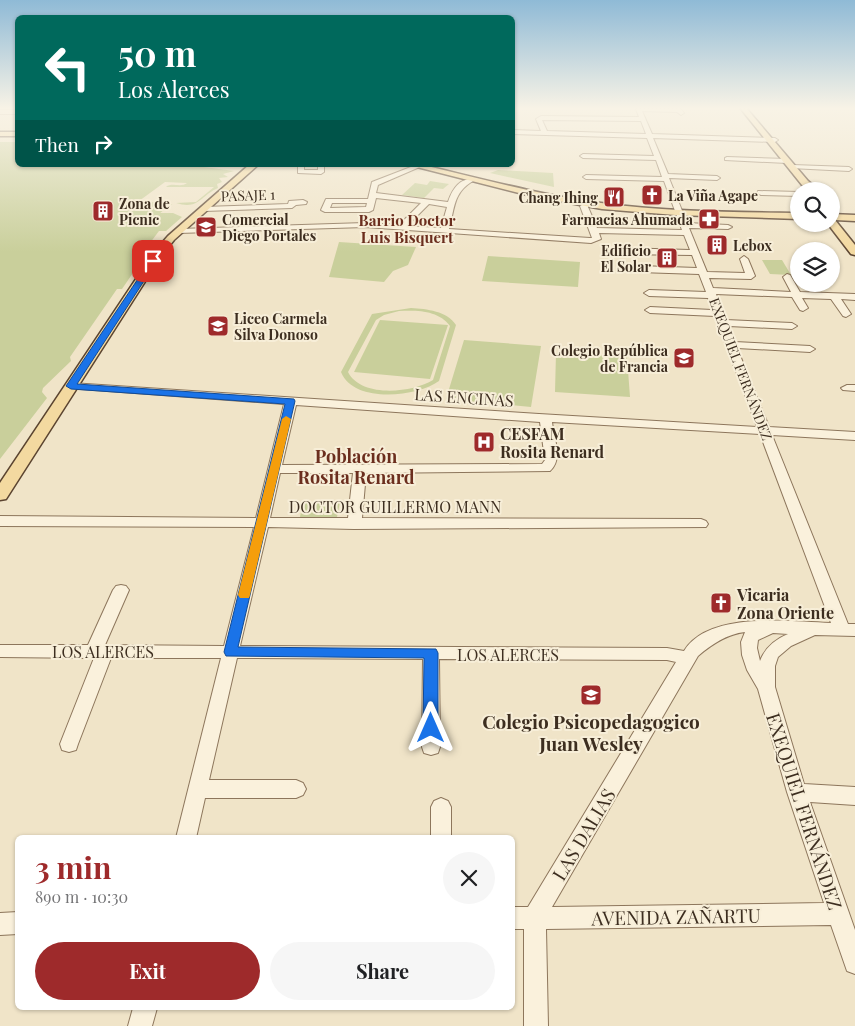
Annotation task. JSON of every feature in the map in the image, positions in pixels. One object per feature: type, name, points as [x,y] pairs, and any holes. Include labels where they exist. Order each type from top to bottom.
[{"type":"main road","points":[[784,157],[803,182]]},
{"type":"main road","points":[[0,495],[158,254],[179,231],[252,167]]},
{"type":"main road","points":[[420,167],[471,180],[587,204],[640,210],[790,208]]},
{"type":"main road","points":[[447,167],[593,198],[678,209],[790,215]]},
{"type":"main road","points":[[840,213],[855,209]]},
{"type":"main road","points":[[840,216],[855,218]]},
{"type":"main road","points":[[840,224],[855,240]]},
{"type":"main road","points":[[840,228],[855,252]]},
{"type":"street","points":[[616,157],[658,158]]},
{"type":"street","name":"EXEQUIEL FERNÁNDEZ","points":[[658,158],[659,168],[688,233],[766,431],[849,630]]},
{"type":"street","points":[[727,159],[849,169]]},
{"type":"street","points":[[301,167],[300,172],[321,168]]},
{"type":"street","points":[[365,226],[375,184],[414,167]]},
{"type":"street","points":[[659,168],[687,169]]},
{"type":"street","points":[[586,177],[717,178]]},
{"type":"street","points":[[444,231],[457,190],[471,180]]},
{"type":"street","points":[[761,193],[790,194]]},
{"type":"street","points":[[371,202],[325,210],[329,201],[427,202],[452,205]]},
{"type":"street","name":"PASAJE 1","points":[[290,228],[292,203],[303,202]]},
{"type":"street","points":[[400,228],[427,202]]},
{"type":"street","points":[[587,204],[584,206],[596,234]]},
{"type":"street","name":"PASAJE 1","points":[[204,209],[292,206]]},
{"type":"street","points":[[248,229],[250,217]]},
{"type":"street","points":[[179,231],[365,226],[584,241],[596,234],[688,233]]},
{"type":"street","points":[[613,238],[688,233],[728,227]]},
{"type":"street","points":[[619,251],[702,269],[752,276],[744,260]]},
{"type":"street","points":[[640,265],[702,269]]},
{"type":"street","points":[[648,278],[702,269]]},
{"type":"street","points":[[787,277],[803,308]]},
{"type":"street","points":[[830,292],[846,314]]},
{"type":"street","points":[[649,293],[796,294],[855,297]]},
{"type":"street","points":[[650,310],[792,326]]},
{"type":"street","points":[[804,339],[813,353]]},
{"type":"street","points":[[732,345],[813,353]]},
{"type":"street","name":"LAS ENCINAS","points":[[71,386],[546,419],[855,436]]},
{"type":"street","points":[[187,835],[291,401]]},
{"type":"street","points":[[274,469],[541,468],[549,466],[551,460],[546,419]]},
{"type":"street","points":[[354,524],[360,469]]},
{"type":"street","name":"DOCTOR GUILLERMO MANN","points":[[0,521],[261,524],[701,524]]},
{"type":"street","points":[[69,744],[120,590]]},
{"type":"street","points":[[688,658],[692,651],[704,642],[727,630],[744,626],[849,630]]},
{"type":"street","name":"EXEQUIEL FERNÁNDEZ","points":[[766,687],[757,676],[748,643],[749,638],[753,634],[774,628],[781,635],[768,666],[766,687],[797,792],[855,963]]},
{"type":"street","points":[[772,653],[785,642],[812,629]]},
{"type":"street","name":"LOS ALERCES","points":[[0,651],[667,654],[688,658]]},
{"type":"street","points":[[431,653],[431,747]]},
{"type":"street","name":"LAS DALIAS","points":[[536,1026],[535,918],[538,909],[688,658]]},
{"type":"street","points":[[197,789],[296,789]]},
{"type":"street","points":[[797,792],[855,796]]},
{"type":"street","points":[[441,807],[441,835]]},
{"type":"street","name":"AVENIDA ZAÑARTU","points":[[515,918],[839,914]]},
{"type":"street","points":[[0,924],[15,923]]},
{"type":"street","points":[[140,1026],[144,1010]]},
{"type":"green space","points":[[0,157],[15,157],[15,167],[204,167],[234,171],[223,174],[228,177],[219,178],[222,182],[217,184],[218,188],[199,201],[190,205],[176,203],[196,202],[214,187],[166,187],[187,183],[165,182],[139,201],[172,204],[160,213],[173,213],[182,217],[166,231],[159,231],[147,247],[150,248],[122,289],[117,289],[70,357],[71,361],[43,388],[42,392],[47,398],[0,459]]},
{"type":"green space","points":[[498,170],[553,173],[554,187],[490,173]]},
{"type":"green space","points":[[430,181],[449,184],[443,189],[434,188],[424,198],[402,195],[415,183],[427,185]]},
{"type":"green space","points":[[339,242],[416,247],[408,265],[393,271],[384,282],[329,277]]},
{"type":"green space","points":[[488,256],[580,262],[578,287],[482,281]]},
{"type":"green space","points":[[762,260],[782,260],[790,275],[770,274]]},
{"type":"green space","points":[[417,308],[442,314],[452,320],[456,325],[439,381],[429,387],[402,394],[372,393],[359,389],[348,382],[341,372],[372,314]],"holes":[[[399,311],[420,311],[434,314],[450,326],[433,380],[413,388],[400,390],[388,391],[364,386],[348,372],[376,320],[384,315]]]},
{"type":"green space","points":[[380,320],[448,325],[430,379],[354,372]]},
{"type":"green space","points":[[464,340],[541,346],[531,407],[446,399]]},
{"type":"green space","points":[[556,353],[627,357],[630,397],[555,392]]},
{"type":"green space","points":[[303,502],[340,502],[337,517],[300,517]]},
{"type":"slow traffic","points":[[244,595],[286,419]]},
{"type":"place","name":"La Viña Agape","points":[[652,195]]},
{"type":"place","name":"Chang Ihing","points":[[614,197]]},
{"type":"place","name":"Zona de Picnic","points":[[103,211]]},
{"type":"place","name":"Farmacias Ahumada","points":[[709,219]]},
{"type":"place","name":"Comercial Diego Portales","points":[[206,227]]},
{"type":"place","name":"Lebox","points":[[717,245]]},
{"type":"place","name":"Edificio El Solar","points":[[667,258]]},
{"type":"place","name":"Liceo Carmela Silva Donoso","points":[[218,326]]},
{"type":"place","name":"Colegio República de Francia","points":[[684,358]]},
{"type":"place","name":"CESFAM Rosita Renard","points":[[484,442]]},
{"type":"place","name":"Vicaria Zona Oriente","points":[[721,603]]},
{"type":"place","name":"Colegio Psicopedagogico Juan Wesley","points":[[591,695]]},
{"type":"district","name":"Barrio Doctor Luis Bisquert","points":[[407,228]]},
{"type":"district","name":"Población Rosita Renard","points":[[356,466]]},
{"type":"route","points":[[153,261],[71,386],[291,401],[230,652],[431,653],[431,728]]}]
